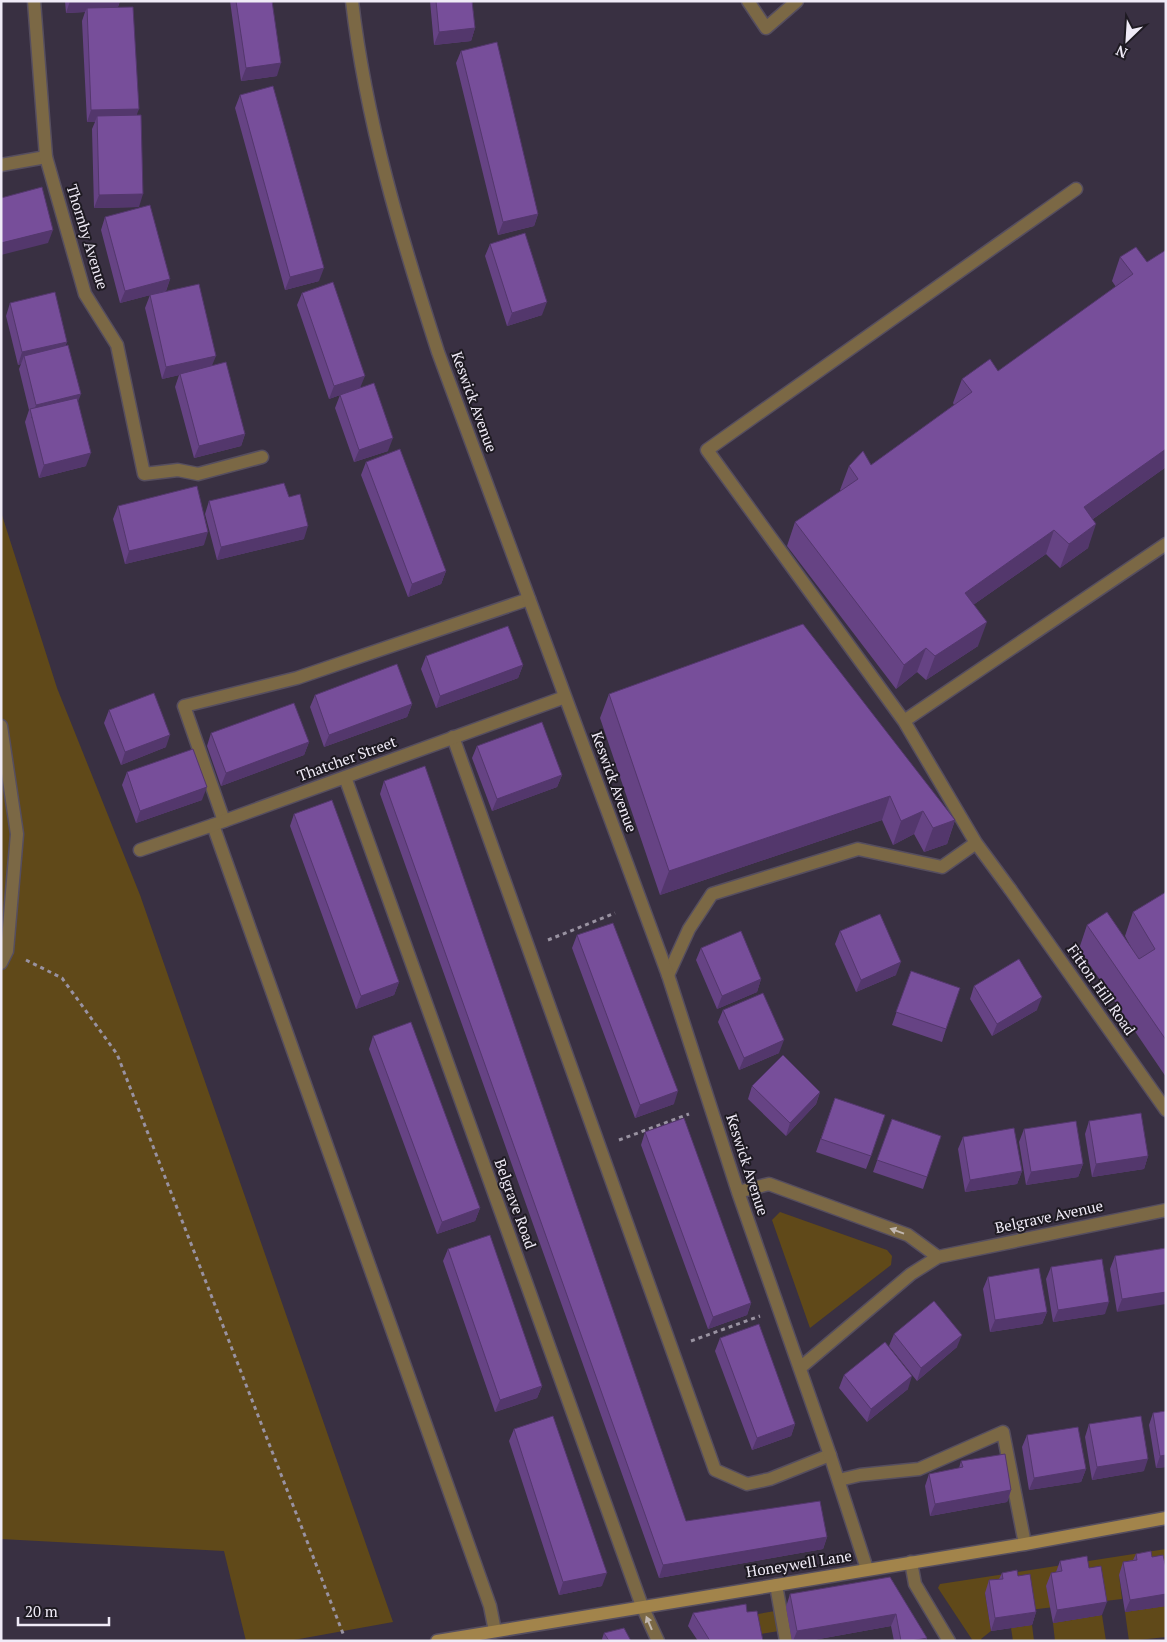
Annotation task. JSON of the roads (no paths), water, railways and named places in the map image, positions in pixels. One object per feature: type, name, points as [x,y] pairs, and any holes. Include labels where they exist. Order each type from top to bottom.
[{"type":"street","name":"Thornby Avenue","points":[[34,1],[46,157],[85,294],[117,345],[144,474],[178,470],[198,474],[262,457]]},
{"type":"street","name":"Keswick Avenue","points":[[352,1],[363,78],[380,158],[406,254],[438,352],[668,975],[738,1192],[830,1455],[867,1569]]},
{"type":"street","points":[[748,1],[766,28],[797,1]]},
{"type":"street","points":[[1,165],[46,157]]},
{"type":"street","name":"Fitton Hill Road","points":[[1076,189],[707,450],[904,721],[976,843],[1166,1110]]},
{"type":"street","points":[[904,721],[1166,544]]},
{"type":"street","points":[[495,1630],[487,1597],[218,823],[184,706],[296,678],[529,600]]},
{"type":"street","name":"Thatcher Street","points":[[140,850],[565,697]]},
{"type":"street","points":[[1,726],[16,834],[4,957]]},
{"type":"street","points":[[453,737],[715,1470],[747,1484],[770,1479],[830,1455]]},
{"type":"street","name":"Belgrave Road","points":[[345,777],[642,1606],[658,1641]]},
{"type":"street","points":[[668,975],[689,929],[712,894],[858,849],[942,867],[976,843]]},
{"type":"street","points":[[738,1192],[769,1184],[908,1235],[938,1256]]},
{"type":"street","name":"Belgrave Avenue","points":[[800,1368],[911,1274],[938,1256],[1166,1210]]},
{"type":"street","points":[[838,1480],[860,1475],[919,1469],[1003,1432],[1025,1544]]},
{"type":"street","name":"Honeywell Lane","points":[[437,1641],[1025,1544],[1166,1518]]},
{"type":"street","points":[[911,1562],[915,1584],[948,1641]]},
{"type":"street","points":[[776,1585],[786,1641]]}]
